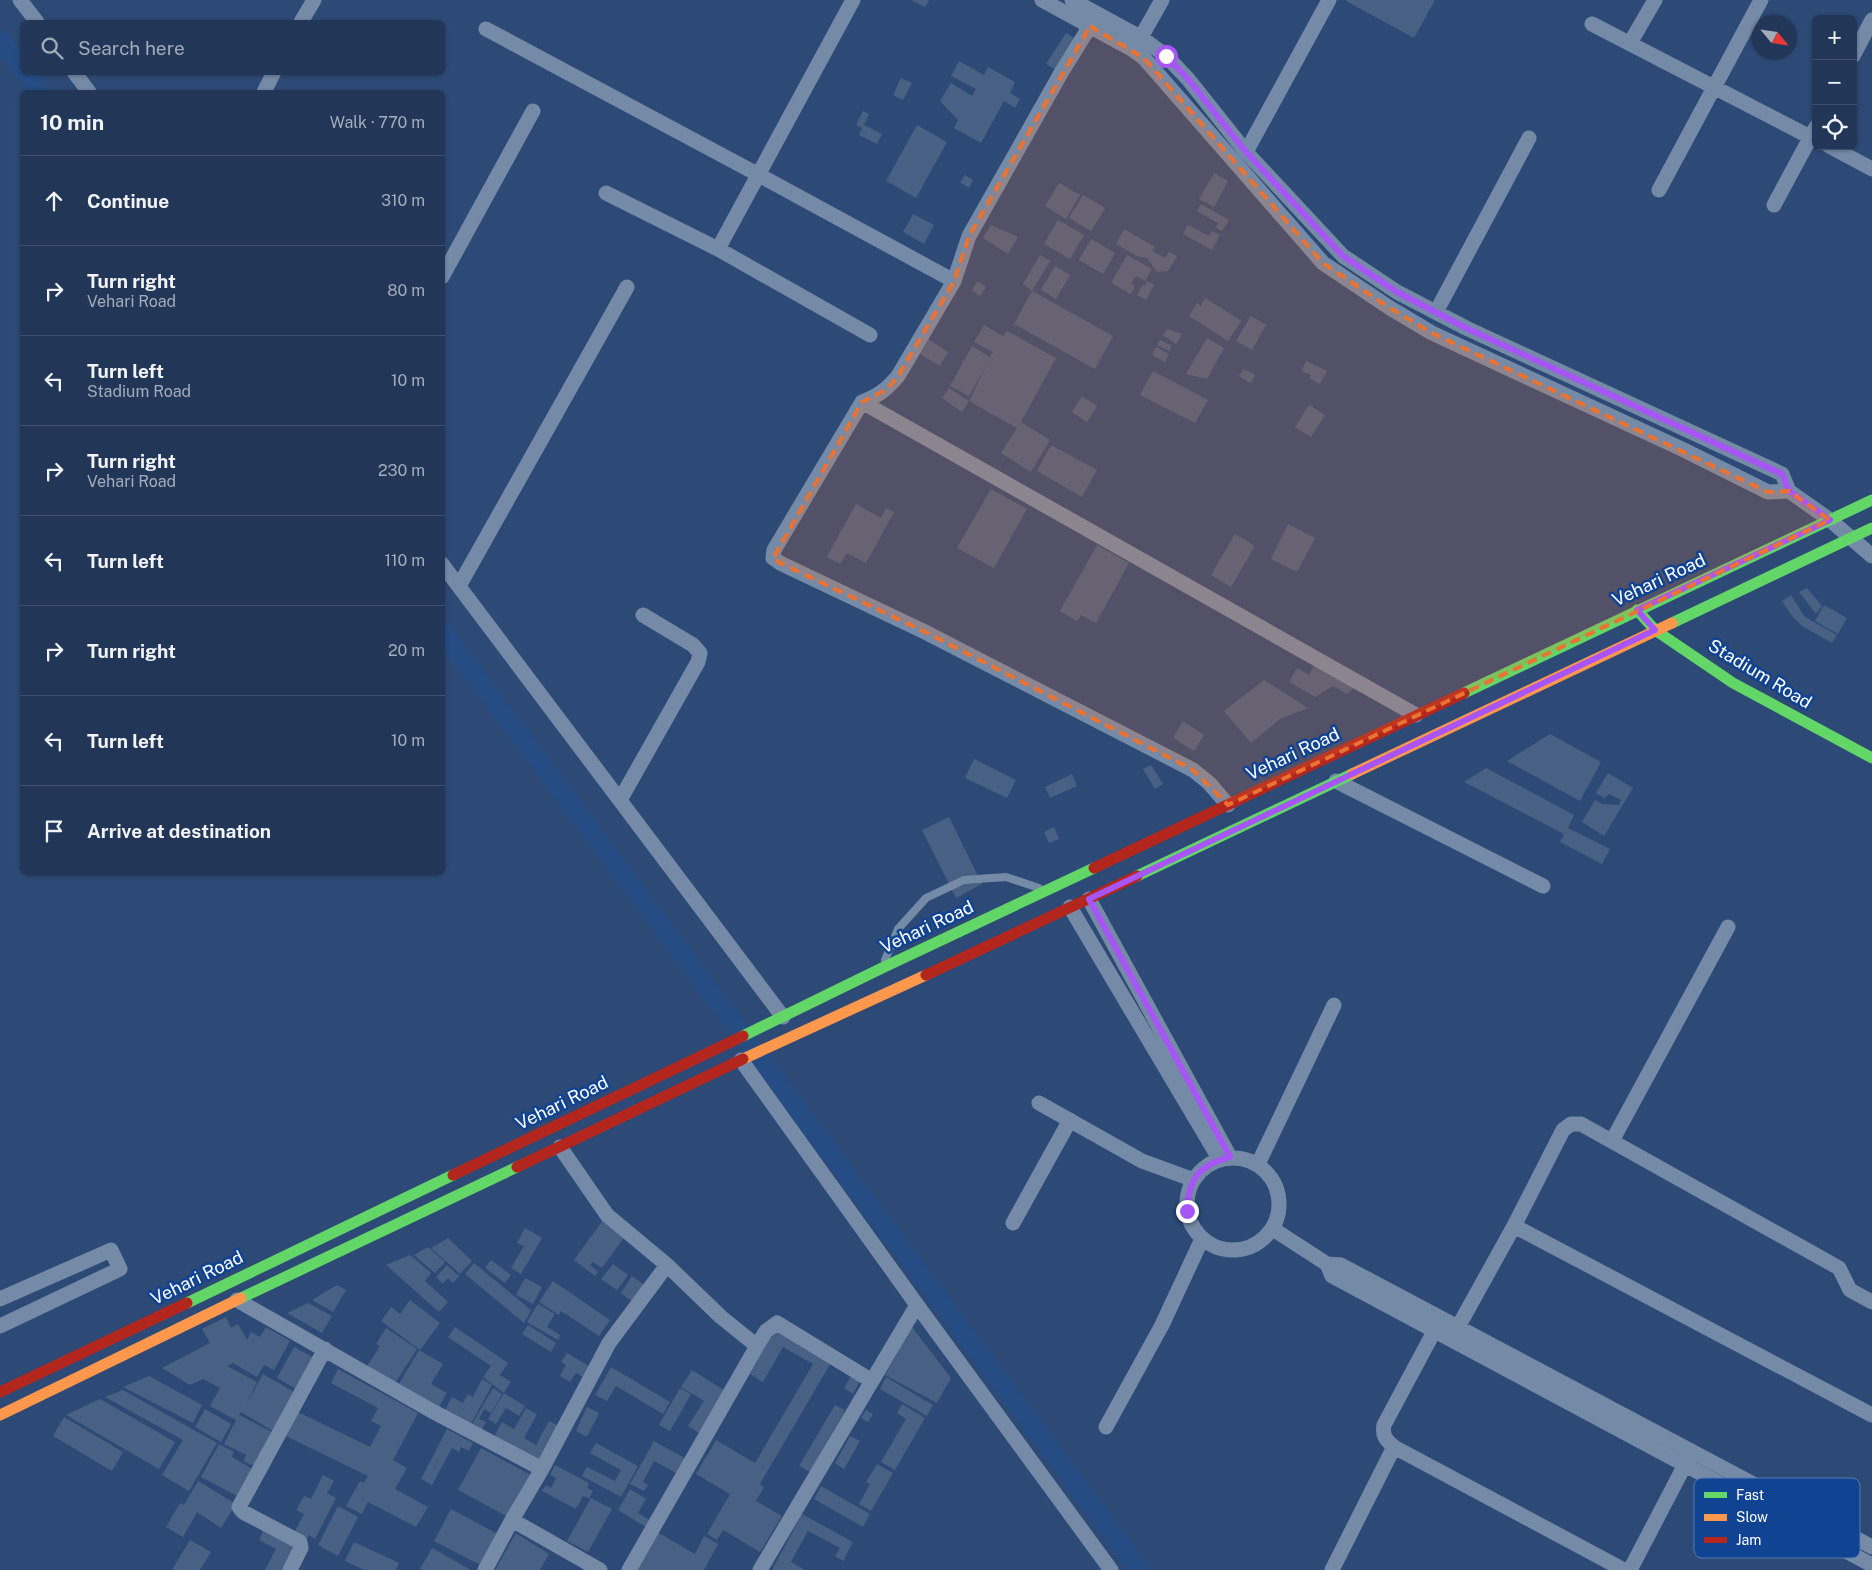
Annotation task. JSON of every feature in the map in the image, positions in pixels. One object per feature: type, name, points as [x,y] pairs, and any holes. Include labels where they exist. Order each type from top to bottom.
[{"type":"main road","name":"Vehari Road","points":[[0,1392],[707,1053],[1050,893],[1416,715],[1872,500]]},
{"type":"main road","name":"Vehari Road","points":[[0,1415],[741,1060],[880,991],[1066,904],[1089,899],[1872,528]]},
{"type":"main road","name":"Stadium Road","points":[[1637,610],[1655,630],[1733,683],[1872,758]]},
{"type":"street","points":[[20,0],[35,20]]},
{"type":"street","points":[[302,20],[314,0]]},
{"type":"street","points":[[718,249],[853,0]]},
{"type":"street","points":[[1042,0],[1090,26],[1166,56],[1188,79],[1246,152],[1343,256],[1397,292],[1436,312],[1782,474],[1789,491],[1830,520],[1872,556]]},
{"type":"street","points":[[1072,0],[1137,44],[1156,70],[1323,263],[1432,334],[1675,446],[1768,492],[1789,491]]},
{"type":"street","points":[[1137,44],[1162,0]]},
{"type":"street","points":[[1246,152],[1329,0]]},
{"type":"street","points":[[1630,43],[1655,0]]},
{"type":"street","points":[[1659,190],[1761,0]]},
{"type":"street","points":[[1857,48],[1872,20]]},
{"type":"street","points":[[1592,24],[1812,134]]},
{"type":"street","points":[[1090,26],[1060,74],[969,236],[954,281],[898,376],[887,389],[862,402],[774,550],[773,558],[926,632],[1194,770],[1209,783],[1228,805]]},
{"type":"street","points":[[486,29],[954,281]]},
{"type":"street","points":[[76,75],[88,90]]},
{"type":"street","points":[[265,90],[272,75]]},
{"type":"street","points":[[445,272],[533,111]]},
{"type":"street","points":[[1436,312],[1529,138]]},
{"type":"street","points":[[1774,205],[1812,138]]},
{"type":"street","points":[[1836,150],[1872,169]]},
{"type":"street","points":[[606,193],[718,249],[870,335]]},
{"type":"street","points":[[459,586],[627,287]]},
{"type":"street","points":[[862,402],[1416,715]]},
{"type":"street","points":[[445,568],[781,1018]]},
{"type":"street","points":[[620,800],[698,662],[700,653],[693,645],[643,616]]},
{"type":"street","points":[[1336,781],[1543,886]]},
{"type":"street","points":[[1089,899],[1225,1159]]},
{"type":"street","points":[[1066,904],[1225,1159]]},
{"type":"street","points":[[1612,1141],[1728,927]]},
{"type":"street","points":[[1258,1164],[1334,1005]]},
{"type":"street","points":[[741,1060],[1110,1570]]},
{"type":"street","points":[[1039,1103],[1142,1161],[1194,1180]]},
{"type":"street","points":[[1013,1224],[1070,1120]]},
{"type":"street","points":[[1458,1327],[1514,1226],[1563,1130],[1571,1124],[1581,1124],[1838,1268],[1850,1290],[1872,1302]]},
{"type":"street","points":[[560,1147],[607,1215],[667,1265],[721,1317],[757,1346]]},
{"type":"street","points":[[1225,1159],[1245,1159],[1258,1164],[1270,1174],[1277,1187],[1280,1201],[1279,1216],[1273,1229],[1262,1241],[1248,1249],[1231,1251],[1215,1248],[1202,1239],[1192,1226],[1187,1211],[1188,1194],[1194,1180],[1203,1168],[1225,1159]]},
{"type":"street","points":[[1514,1226],[1872,1416]]},
{"type":"street","points":[[1273,1229],[1327,1264],[1341,1265],[1438,1325],[1709,1478]]},
{"type":"street","points":[[1106,1427],[1162,1325],[1202,1239]]},
{"type":"street","points":[[0,1299],[111,1250],[120,1269],[0,1326]]},
{"type":"street","points":[[485,1570],[542,1469],[609,1343],[667,1265]]},
{"type":"street","points":[[237,1300],[432,1411],[542,1469]]},
{"type":"street","points":[[760,1570],[917,1305]]},
{"type":"street","points":[[629,1570],[766,1331],[777,1323],[872,1381]]},
{"type":"street","points":[[1438,1325],[1458,1327],[1743,1478]]},
{"type":"street","points":[[1438,1325],[1384,1425],[1382,1433],[1385,1440],[1394,1447],[1624,1570]]},
{"type":"street","points":[[290,1570],[301,1548],[300,1542],[243,1512],[239,1508],[325,1349]]},
{"type":"street","points":[[1333,1570],[1394,1447]]},
{"type":"street","points":[[1630,1570],[1692,1451]]},
{"type":"street","points":[[512,1520],[600,1570]]},
{"type":"street","points":[[1860,1541],[1872,1547]]},
{"type":"street","points":[[1859,1558],[1872,1565]]},
{"type":"lane","points":[[882,972],[898,928],[926,898],[964,880],[1006,878],[1050,893]]},
{"type":"highlighted area","points":[[1090,26],[1144,58],[1323,263],[1390,308],[1432,333],[1768,492],[1789,491],[1830,520],[1228,805],[1193,770],[925,632],[773,558],[862,402],[887,389],[898,376],[954,281],[969,236]]},
{"type":"building","points":[[911,0],[929,0],[925,7]]},
{"type":"building","points":[[1346,0],[1435,0],[1414,38]]},
{"type":"building","points":[[1066,33],[1081,42],[1061,73],[1046,64]]},
{"type":"building","points":[[959,61],[984,75],[988,67],[1015,82],[1010,93],[1020,99],[1015,108],[1004,101],[981,143],[954,128],[958,120],[940,101],[951,83],[972,96],[976,89],[951,76]]},
{"type":"building","points":[[901,78],[912,83],[903,100],[893,95]]},
{"type":"building","points":[[863,111],[869,114],[864,125],[882,134],[877,144],[859,135],[862,128],[856,125]]},
{"type":"building","points":[[917,125],[947,142],[916,198],[886,181]]},
{"type":"building","points":[[1214,173],[1228,181],[1214,207],[1199,199]]},
{"type":"building","points":[[965,175],[973,180],[969,188],[960,182]]},
{"type":"building","points":[[1059,183],[1080,195],[1066,219],[1045,206]]},
{"type":"building","points":[[1083,195],[1105,208],[1091,231],[1069,218]]},
{"type":"building","points":[[1201,204],[1229,220],[1222,231],[1216,228],[1218,223],[1197,211]]},
{"type":"building","points":[[913,214],[934,225],[924,244],[903,232]]},
{"type":"building","points":[[1058,220],[1084,235],[1070,259],[1044,244]]},
{"type":"building","points":[[991,225],[1018,237],[1008,254],[983,238]]},
{"type":"building","points":[[1188,225],[1209,236],[1212,231],[1220,235],[1212,250],[1183,234]]},
{"type":"building","points":[[1124,229],[1155,247],[1152,251],[1165,258],[1169,252],[1177,256],[1168,271],[1157,272],[1147,258],[1137,256],[1116,244]]},
{"type":"building","points":[[1091,239],[1115,253],[1103,274],[1079,260]]},
{"type":"building","points":[[1040,255],[1050,261],[1032,291],[1023,284]]},
{"type":"building","points":[[1127,255],[1152,269],[1145,281],[1136,276],[1131,284],[1135,286],[1131,294],[1111,283]]},
{"type":"building","points":[[1055,266],[1070,275],[1056,299],[1041,290]]},
{"type":"building","points":[[978,281],[986,287],[980,296],[972,290]]},
{"type":"building","points":[[1147,281],[1154,285],[1146,300],[1137,295]]},
{"type":"building","points":[[1032,291],[1113,336],[1095,369],[1014,324]]},
{"type":"building","points":[[1205,298],[1240,320],[1243,318],[1228,341],[1189,316],[1197,303],[1201,306]]},
{"type":"building","points":[[1251,316],[1266,325],[1252,350],[1236,341]]},
{"type":"building","points":[[984,325],[1003,336],[1007,331],[1056,358],[1021,422],[1050,440],[1031,472],[1001,453],[1017,428],[969,401],[987,364],[969,396],[950,386],[972,346],[990,357],[993,352],[974,342]]},
{"type":"building","points":[[1167,329],[1182,334],[1176,344],[1163,335]]},
{"type":"building","points":[[1207,338],[1224,348],[1207,379],[1186,374]]},
{"type":"building","points":[[928,339],[948,352],[940,366],[920,354]]},
{"type":"building","points":[[1160,340],[1172,346],[1169,351],[1157,345]]},
{"type":"building","points":[[1156,347],[1169,354],[1165,362],[1152,355]]},
{"type":"building","points":[[1306,361],[1327,371],[1320,384],[1309,378],[1311,375],[1302,371]]},
{"type":"building","points":[[1244,369],[1255,375],[1251,383],[1239,376]]},
{"type":"building","points":[[1153,371],[1208,400],[1195,423],[1140,395]]},
{"type":"building","points":[[949,388],[969,401],[962,412],[942,398]]},
{"type":"building","points":[[1082,396],[1097,406],[1087,422],[1072,412]]},
{"type":"building","points":[[1309,405],[1325,415],[1311,437],[1295,427]]},
{"type":"building","points":[[1051,445],[1097,470],[1082,497],[1037,471]]},
{"type":"building","points":[[991,489],[1027,509],[994,568],[957,548]]},
{"type":"building","points":[[856,504],[881,518],[886,508],[894,512],[866,563],[847,553],[840,564],[827,557]]},
{"type":"building","points":[[1288,524],[1315,538],[1297,572],[1271,559]]},
{"type":"building","points":[[1235,534],[1255,546],[1231,587],[1211,575]]},
{"type":"building","points":[[1097,545],[1129,563],[1096,623],[1081,615],[1077,621],[1060,611]]},
{"type":"building","points":[[1807,588],[1822,606],[1816,614],[1799,592]]},
{"type":"building","points":[[1791,595],[1805,617],[1837,635],[1832,643],[1802,626],[1792,616],[1782,601]]},
{"type":"building","points":[[1824,605],[1847,618],[1838,634],[1815,621]]},
{"type":"building","points":[[1315,664],[1355,687],[1347,694],[1333,686],[1315,697],[1289,682],[1297,668],[1309,675]]},
{"type":"building","points":[[1264,680],[1308,708],[1280,719],[1251,743],[1224,711]]},
{"type":"building","points":[[1183,721],[1204,735],[1194,751],[1173,738]]},
{"type":"building","points":[[1550,734],[1601,762],[1580,801],[1507,761]]},
{"type":"building","points":[[974,759],[1016,780],[1007,798],[965,778]]},
{"type":"building","points":[[1151,765],[1163,784],[1155,789],[1143,769]]},
{"type":"building","points":[[1486,768],[1574,815],[1568,828],[1610,849],[1602,864],[1560,842],[1567,829],[1564,834],[1464,782]]},
{"type":"building","points":[[1608,773],[1633,788],[1604,836],[1582,822],[1595,800],[1602,804],[1619,805],[1621,800],[1609,794],[1604,798],[1596,793]]},
{"type":"building","points":[[1072,774],[1077,786],[1050,798],[1045,787]]},
{"type":"building","points":[[949,817],[982,884],[956,898],[922,830]]},
{"type":"building","points":[[1054,827],[1059,839],[1049,843],[1044,832]]},
{"type":"building","points":[[603,1220],[625,1236],[602,1268],[593,1262],[590,1265],[598,1272],[595,1276],[574,1260]]},
{"type":"building","points":[[525,1228],[542,1238],[521,1274],[511,1268],[524,1246],[517,1243]]},
{"type":"building","points":[[448,1238],[472,1261],[460,1274],[431,1248]]},
{"type":"building","points":[[428,1247],[445,1262],[435,1273],[414,1255]]},
{"type":"building","points":[[410,1255],[431,1273],[425,1281],[448,1302],[439,1312],[386,1265]]},
{"type":"building","points":[[491,1260],[511,1275],[505,1283],[485,1268]]},
{"type":"building","points":[[474,1263],[531,1310],[524,1323],[465,1274]]},
{"type":"building","points":[[613,1264],[628,1275],[617,1290],[601,1279]]},
{"type":"building","points":[[447,1265],[459,1276],[453,1283],[448,1278],[443,1284],[436,1277]]},
{"type":"building","points":[[632,1276],[646,1286],[634,1303],[621,1293]]},
{"type":"building","points":[[525,1278],[542,1287],[533,1304],[516,1295]]},
{"type":"building","points":[[553,1281],[610,1320],[599,1336],[561,1311],[559,1315],[539,1302]]},
{"type":"building","points":[[337,1285],[346,1290],[333,1312],[312,1300]]},
{"type":"building","points":[[410,1300],[440,1323],[420,1350],[381,1321],[391,1307],[400,1314]]},
{"type":"building","points":[[308,1303],[332,1316],[322,1333],[287,1313]]},
{"type":"building","points":[[538,1304],[555,1314],[547,1327],[560,1335],[558,1340],[527,1322]]},
{"type":"building","points":[[226,1317],[231,1328],[238,1324],[247,1340],[251,1332],[260,1337],[266,1327],[290,1341],[274,1370],[264,1365],[257,1377],[233,1363],[227,1366],[257,1382],[247,1403],[263,1374],[296,1393],[273,1431],[241,1412],[239,1415],[274,1433],[256,1467],[243,1461],[246,1455],[224,1444],[236,1420],[210,1406],[220,1388],[203,1379],[190,1385],[162,1368],[210,1343],[202,1329]]},
{"type":"building","points":[[528,1325],[556,1343],[551,1352],[522,1334]]},
{"type":"building","points":[[455,1327],[508,1363],[500,1375],[511,1382],[504,1393],[483,1377],[491,1366],[448,1337]]},
{"type":"building","points":[[912,1327],[951,1378],[937,1403],[885,1375]]},
{"type":"building","points":[[386,1328],[417,1349],[393,1386],[366,1368],[380,1346],[376,1344]]},
{"type":"building","points":[[776,1328],[832,1361],[760,1484],[764,1487],[756,1501],[782,1516],[760,1552],[723,1530],[717,1540],[707,1534],[730,1494],[696,1474],[716,1440],[755,1463],[813,1364],[783,1347],[763,1382],[750,1374]]},
{"type":"building","points":[[294,1347],[313,1357],[296,1389],[277,1378]]},
{"type":"building","points":[[419,1350],[443,1364],[431,1384],[447,1393],[439,1407],[397,1387]]},
{"type":"building","points":[[567,1353],[594,1369],[587,1379],[576,1373],[570,1382],[560,1376],[566,1365],[561,1362]]},
{"type":"building","points":[[611,1367],[670,1402],[663,1414],[616,1386],[607,1401],[595,1395]]},
{"type":"building","points":[[338,1369],[418,1413],[393,1460],[407,1468],[395,1489],[428,1507],[416,1527],[368,1502],[362,1514],[346,1506],[360,1481],[364,1483],[368,1476],[286,1436],[298,1412],[370,1447],[381,1426],[371,1421],[378,1408],[331,1383]]},
{"type":"building","points":[[692,1370],[727,1392],[700,1434],[688,1426],[704,1401],[681,1387]]},
{"type":"building","points":[[852,1374],[861,1379],[853,1394],[844,1388]]},
{"type":"building","points":[[149,1376],[202,1405],[193,1423],[123,1387]]},
{"type":"building","points":[[886,1377],[933,1405],[927,1416],[880,1389]]},
{"type":"building","points":[[482,1379],[492,1385],[470,1426],[444,1412],[452,1397],[463,1403],[468,1394],[473,1397]]},
{"type":"building","points":[[493,1388],[502,1394],[491,1413],[484,1409],[479,1419],[486,1422],[481,1431],[471,1426]]},
{"type":"building","points":[[680,1388],[691,1394],[670,1431],[659,1425]]},
{"type":"building","points":[[123,1390],[217,1443],[189,1491],[162,1475],[183,1440],[105,1397]]},
{"type":"building","points":[[504,1393],[525,1406],[519,1416],[506,1408],[496,1424],[488,1419]]},
{"type":"building","points":[[100,1399],[175,1442],[159,1469],[66,1415]]},
{"type":"building","points":[[902,1404],[925,1418],[895,1470],[881,1462],[906,1419],[897,1413]]},
{"type":"building","points":[[835,1405],[845,1410],[810,1472],[799,1466]]},
{"type":"building","points":[[587,1407],[599,1413],[587,1437],[576,1431]]},
{"type":"building","points":[[526,1408],[537,1414],[524,1438],[536,1445],[549,1421],[561,1427],[540,1463],[494,1437],[502,1422],[514,1429]]},
{"type":"building","points":[[205,1409],[231,1424],[221,1442],[195,1427]]},
{"type":"building","points":[[866,1410],[873,1414],[868,1422],[861,1418]]},
{"type":"building","points":[[64,1417],[123,1452],[112,1471],[53,1436]]},
{"type":"building","points":[[447,1429],[473,1443],[469,1451],[461,1447],[459,1452],[452,1448],[432,1485],[421,1479]]},
{"type":"building","points":[[850,1436],[860,1441],[844,1469],[835,1463]]},
{"type":"building","points":[[654,1441],[688,1460],[680,1475],[654,1461],[643,1482],[648,1485],[644,1491],[630,1484]]},
{"type":"building","points":[[596,1443],[638,1466],[621,1497],[582,1476],[587,1467],[615,1481],[621,1470],[590,1453]]},
{"type":"building","points":[[219,1444],[234,1452],[232,1457],[254,1470],[239,1497],[201,1477]]},
{"type":"building","points":[[481,1448],[531,1475],[508,1517],[458,1490]]},
{"type":"building","points":[[877,1464],[893,1473],[871,1511],[859,1504],[870,1484],[866,1482]]},
{"type":"building","points":[[555,1465],[589,1483],[587,1488],[593,1491],[589,1499],[583,1496],[576,1509],[542,1491],[546,1485],[551,1488],[556,1478],[550,1475]]},
{"type":"building","points":[[323,1475],[334,1481],[327,1493],[336,1498],[315,1539],[309,1535],[306,1540],[294,1533],[304,1514],[296,1510],[304,1496],[311,1499]]},
{"type":"building","points":[[198,1481],[236,1504],[221,1528],[197,1512],[183,1537],[166,1527],[180,1503],[184,1505]]},
{"type":"building","points":[[821,1486],[870,1514],[863,1527],[814,1499]]},
{"type":"building","points":[[630,1489],[646,1499],[638,1513],[653,1522],[649,1529],[618,1510]]},
{"type":"building","points":[[591,1498],[612,1509],[588,1552],[567,1541]]},
{"type":"building","points":[[338,1506],[358,1517],[338,1556],[318,1545]]},
{"type":"building","points":[[451,1509],[498,1534],[482,1566],[434,1541]]},
{"type":"building","points":[[802,1514],[853,1542],[843,1561],[835,1556],[840,1548],[808,1531],[791,1562],[805,1570],[772,1570]]},
{"type":"building","points":[[264,1529],[297,1545],[285,1570],[265,1570],[276,1549],[259,1540]]},
{"type":"building","points":[[657,1532],[695,1554],[704,1536],[718,1544],[704,1570],[636,1570]]},
{"type":"building","points":[[516,1533],[549,1554],[540,1570],[495,1570]]},
{"type":"building","points":[[190,1540],[211,1552],[200,1570],[172,1570]]},
{"type":"building","points":[[354,1542],[399,1563],[396,1570],[364,1570],[345,1561]]},
{"type":"building","points":[[432,1548],[471,1570],[420,1569]]},
{"type":"waterway","points":[[0,39],[20,66]]},
{"type":"waterway","points":[[27,75],[38,90]]},
{"type":"waterway","points":[[445,635],[1140,1570]]},
{"type":"traffic: fast","points":[[1464,693],[1872,500]]},
{"type":"traffic: fast","points":[[1672,623],[1872,528]]},
{"type":"traffic: fast","points":[[1637,610],[1655,630],[1733,683],[1872,758]]},
{"type":"traffic: fast","points":[[1137,876],[1352,774]]},
{"type":"traffic: fast","points":[[743,1036],[1094,868]]},
{"type":"traffic: fast","points":[[241,1298],[517,1167]]},
{"type":"traffic: fast","points":[[187,1303],[453,1175]]},
{"type":"traffic: slow","points":[[1352,774],[1672,623]]},
{"type":"traffic: slow","points":[[743,1059],[926,975]]},
{"type":"traffic: slow","points":[[0,1415],[241,1298]]},
{"type":"traffic: jam","points":[[1094,868],[1464,693]]},
{"type":"traffic: jam","points":[[926,975],[1137,876]]},
{"type":"traffic: jam","points":[[453,1175],[743,1036]]},
{"type":"traffic: jam","points":[[517,1167],[743,1059]]},
{"type":"traffic: jam","points":[[0,1392],[187,1303]]},
{"type":"route","points":[[1166,56],[1188,79],[1246,152],[1343,256],[1397,292],[1466,328],[1782,474],[1789,491],[1830,520],[1637,610],[1655,630],[1089,899],[1230,1157],[1216,1161],[1203,1168],[1194,1180],[1188,1194],[1187,1211]]}]
